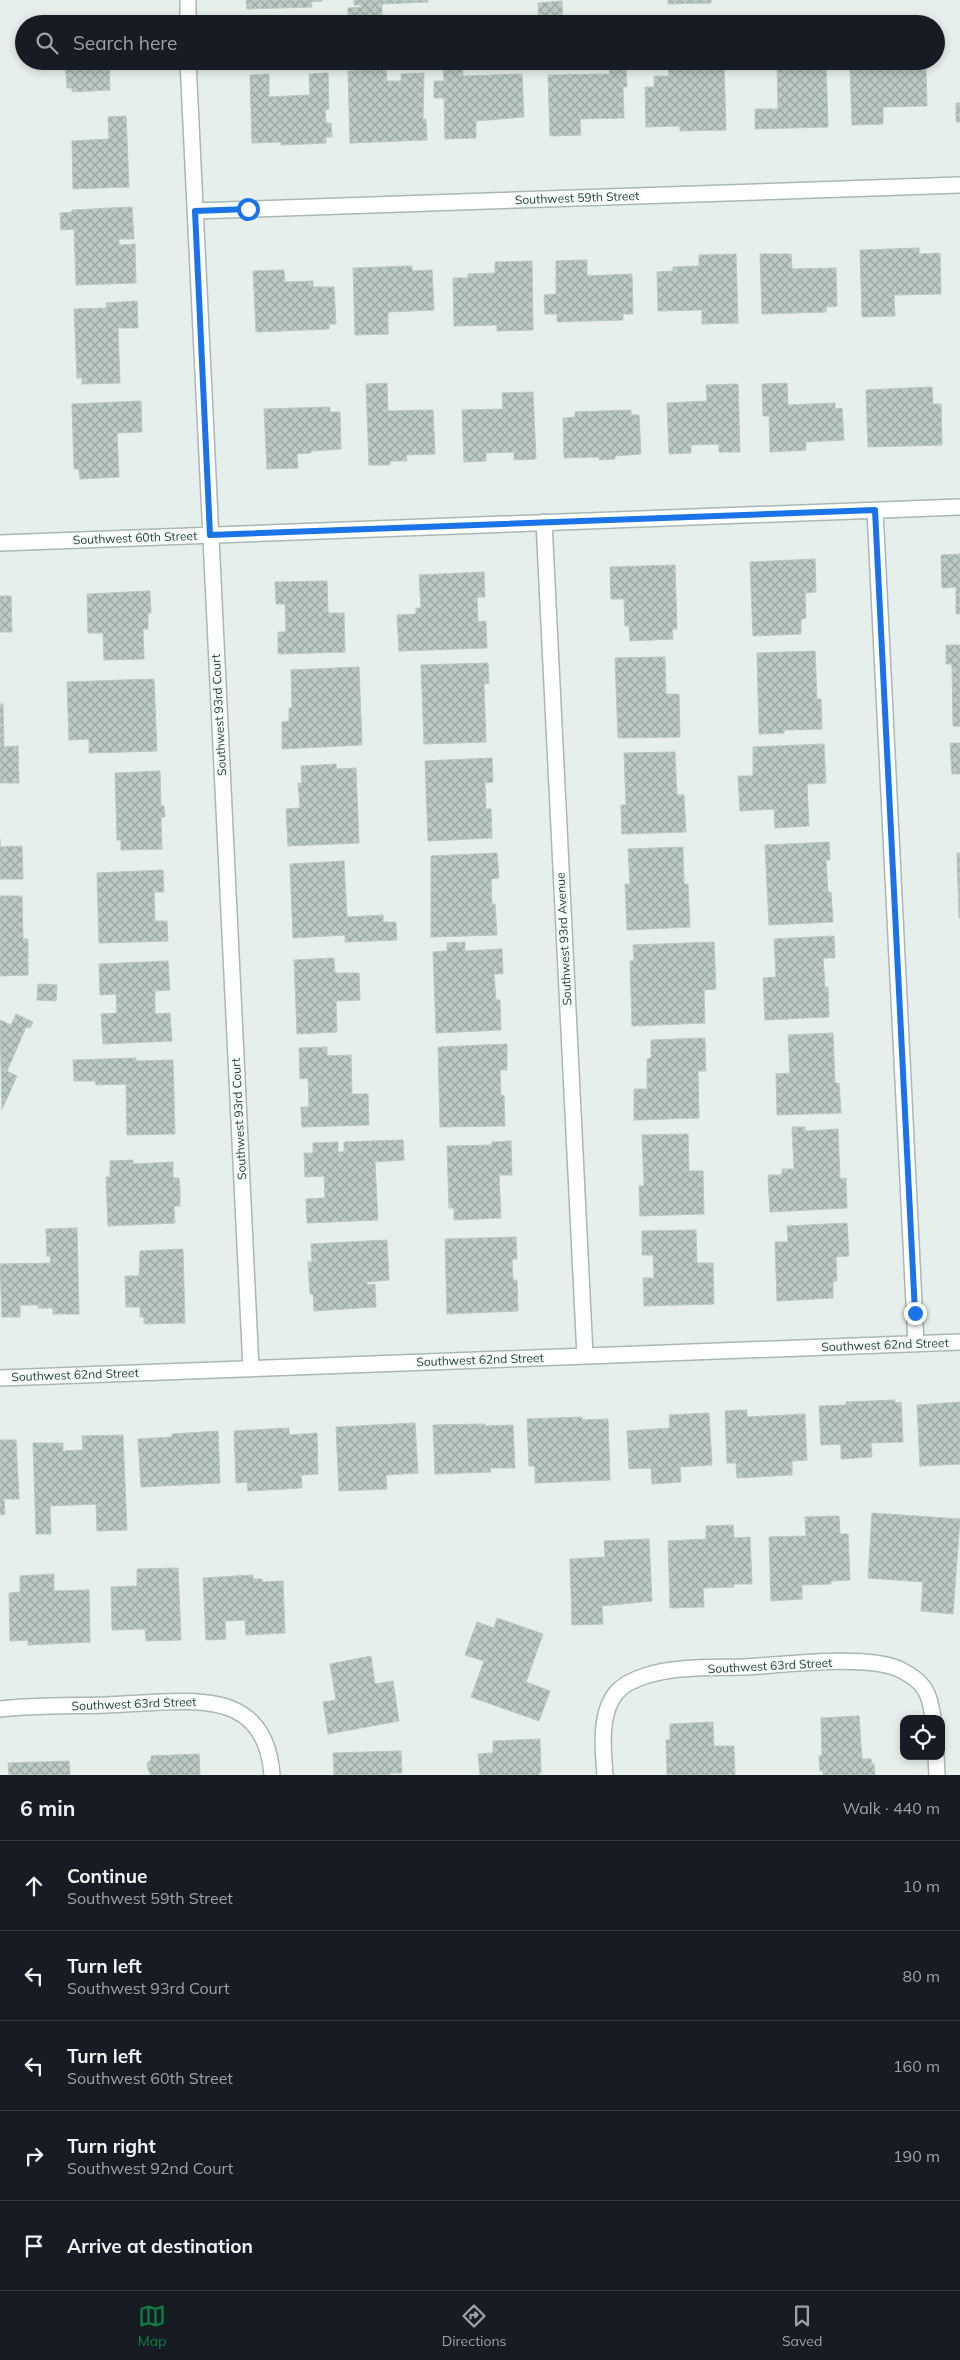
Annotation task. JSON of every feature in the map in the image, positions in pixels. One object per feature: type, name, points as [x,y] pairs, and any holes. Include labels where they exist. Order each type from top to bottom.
[{"type":"street","points":[[188,0],[188,15]]},
{"type":"street","name":"Southwest 93rd Court","points":[[188,70],[251,1368]]},
{"type":"street","name":"Southwest 59th Street","points":[[195,211],[960,186]]},
{"type":"street","name":"Southwest 60th Street","points":[[0,543],[960,507]]},
{"type":"street","points":[[875,510],[916,1344]]},
{"type":"street","name":"Southwest 93rd Avenue","points":[[544,522],[584,1356]]},
{"type":"street","name":"Southwest 62nd Street","points":[[0,1378],[960,1342]]},
{"type":"street","name":"Southwest 63rd Street","points":[[605,1775],[604,1736],[608,1713],[616,1694],[634,1680],[658,1673],[848,1662],[873,1663],[891,1666],[917,1680],[927,1691],[932,1715]]},
{"type":"street","name":"Southwest 63rd Street","points":[[0,1710],[210,1703],[235,1710],[253,1722],[260,1731],[269,1754],[272,1775]]},
{"type":"street","points":[[936,1760],[937,1775]]},
{"type":"building","points":[[246,0],[322,1],[311,2],[312,7],[247,9]]},
{"type":"building","points":[[354,0],[428,0],[428,2],[382,4],[382,15],[348,15],[348,8],[362,7],[362,5],[354,5]]},
{"type":"building","points":[[668,0],[711,0],[711,3],[668,4]]},
{"type":"building","points":[[562,1],[563,15],[539,15],[538,3]]},
{"type":"building","points":[[66,70],[109,70],[110,90],[72,92],[72,88],[67,88]]},
{"type":"building","points":[[386,70],[387,81],[401,81],[401,74],[424,73],[423,119],[426,119],[427,140],[350,143],[348,71]]},
{"type":"building","points":[[443,70],[463,70],[463,76],[522,74],[524,117],[476,121],[476,138],[445,139],[444,98],[434,98],[434,81],[444,81]]},
{"type":"building","points":[[610,70],[626,70],[627,87],[623,87],[624,118],[580,119],[581,135],[550,136],[548,75],[610,74]]},
{"type":"building","points":[[668,70],[724,70],[726,130],[680,131],[680,126],[646,127],[645,87],[654,87],[654,76],[669,76]]},
{"type":"building","points":[[777,70],[826,70],[828,127],[755,129],[755,109],[778,109]]},
{"type":"building","points":[[850,70],[926,70],[927,106],[883,107],[883,124],[852,125]]},
{"type":"building","points":[[328,73],[329,109],[325,110],[326,123],[331,123],[332,137],[326,137],[326,143],[281,145],[281,142],[252,143],[250,75],[269,74],[269,97],[310,95],[309,74]]},
{"type":"building","points":[[956,103],[960,103],[960,122],[956,122]]},
{"type":"building","points":[[126,116],[129,187],[73,189],[72,141],[109,139],[108,117]]},
{"type":"building","points":[[132,207],[134,239],[119,239],[119,245],[135,244],[136,283],[76,285],[74,229],[61,230],[60,213],[72,212],[72,210]]},
{"type":"building","points":[[919,248],[919,254],[940,253],[941,294],[894,295],[895,316],[862,317],[860,250]]},
{"type":"building","points":[[736,254],[738,323],[702,324],[702,310],[658,311],[657,272],[673,271],[673,267],[699,266],[699,255]]},
{"type":"building","points":[[760,254],[791,254],[792,269],[836,268],[837,306],[826,307],[826,312],[762,314]]},
{"type":"building","points":[[587,260],[587,276],[632,274],[633,314],[623,314],[623,320],[557,322],[557,314],[545,314],[544,295],[556,294],[556,261]]},
{"type":"building","points":[[532,261],[533,330],[497,331],[497,325],[454,326],[453,278],[468,278],[468,274],[495,273],[495,262]]},
{"type":"building","points":[[412,266],[412,271],[432,270],[434,310],[388,312],[388,334],[355,335],[353,268]]},
{"type":"building","points":[[284,270],[285,282],[313,281],[313,287],[334,287],[336,324],[329,324],[329,329],[256,332],[253,271]]},
{"type":"building","points":[[137,301],[138,328],[118,328],[120,383],[82,384],[82,378],[77,378],[74,309],[107,308],[106,303]]},
{"type":"building","points":[[387,383],[388,411],[433,410],[435,454],[406,455],[407,461],[390,461],[390,465],[369,465],[366,384]]},
{"type":"building","points":[[787,383],[788,405],[835,403],[835,409],[842,408],[844,440],[806,442],[806,450],[770,452],[769,416],[763,416],[762,384]]},
{"type":"building","points":[[738,384],[740,452],[719,452],[719,444],[691,445],[691,453],[669,454],[667,403],[707,401],[706,385]]},
{"type":"building","points":[[932,387],[933,404],[941,404],[942,445],[868,447],[866,390]]},
{"type":"building","points":[[533,392],[536,459],[514,460],[514,452],[486,453],[486,461],[464,462],[462,410],[503,409],[502,393]]},
{"type":"building","points":[[141,401],[142,432],[117,433],[119,477],[80,479],[79,469],[74,469],[72,404]]},
{"type":"building","points":[[330,407],[330,412],[340,412],[341,449],[297,454],[298,468],[267,469],[264,409]]},
{"type":"building","points":[[631,410],[631,415],[639,415],[641,454],[615,456],[615,459],[599,460],[599,457],[564,458],[563,418],[575,417],[575,412]]},
{"type":"building","points":[[960,554],[960,614],[956,614],[956,587],[942,588],[941,555]]},
{"type":"building","points":[[815,559],[816,592],[805,593],[806,618],[801,619],[801,634],[753,636],[750,562]]},
{"type":"building","points":[[675,565],[677,629],[672,629],[673,639],[630,641],[629,626],[625,626],[624,599],[611,599],[610,567]]},
{"type":"building","points":[[484,572],[485,597],[477,597],[478,622],[486,621],[487,648],[399,651],[397,615],[416,614],[416,608],[421,608],[419,575]]},
{"type":"building","points":[[327,581],[328,613],[344,613],[345,652],[278,654],[278,632],[286,632],[285,604],[276,604],[275,582]]},
{"type":"building","points":[[150,591],[151,613],[148,613],[148,629],[143,629],[144,659],[104,660],[103,633],[88,633],[87,594]]},
{"type":"building","points":[[0,596],[11,596],[12,632],[0,632]]},
{"type":"building","points":[[946,645],[960,645],[960,726],[953,726],[952,664],[946,664]]},
{"type":"building","points":[[815,651],[817,699],[821,699],[822,729],[784,730],[784,733],[759,734],[757,653]]},
{"type":"building","points":[[665,657],[666,694],[679,694],[680,737],[618,738],[615,658]]},
{"type":"building","points":[[488,663],[489,683],[484,684],[486,742],[424,744],[421,665]]},
{"type":"building","points":[[359,667],[362,745],[282,749],[282,722],[289,721],[289,708],[292,708],[291,670]]},
{"type":"building","points":[[154,679],[157,751],[89,753],[89,739],[69,740],[67,682]]},
{"type":"building","points":[[0,704],[3,704],[4,747],[18,746],[19,783],[0,783]]},
{"type":"building","points":[[950,743],[960,743],[960,774],[952,774]]},
{"type":"building","points":[[824,744],[826,783],[807,784],[809,826],[775,828],[774,809],[740,811],[738,776],[753,776],[753,747]]},
{"type":"building","points":[[675,752],[677,795],[684,795],[686,832],[622,834],[621,805],[626,805],[624,753]]},
{"type":"building","points":[[492,758],[493,782],[485,783],[486,809],[491,809],[492,838],[428,841],[425,761]]},
{"type":"building","points":[[336,764],[337,769],[356,768],[359,843],[288,846],[286,809],[300,808],[298,783],[302,783],[301,766]]},
{"type":"building","points":[[160,771],[161,806],[164,806],[165,817],[161,817],[162,849],[121,850],[121,840],[117,840],[115,773]]},
{"type":"building","points":[[829,842],[830,860],[826,860],[828,892],[831,892],[833,922],[769,925],[765,845]]},
{"type":"building","points":[[22,846],[23,879],[0,879],[0,847]]},
{"type":"building","points":[[683,847],[684,884],[688,884],[690,927],[627,930],[625,884],[630,884],[628,849]]},
{"type":"building","points":[[497,853],[499,878],[491,879],[492,904],[495,904],[497,935],[431,937],[431,856]]},
{"type":"building","points":[[957,853],[960,853],[960,918],[959,918]]},
{"type":"building","points":[[344,861],[347,917],[383,915],[383,922],[396,922],[397,940],[345,942],[345,935],[293,938],[290,864]]},
{"type":"building","points":[[163,870],[164,892],[154,892],[155,921],[167,921],[168,941],[99,943],[97,873]]},
{"type":"building","points":[[0,896],[22,896],[23,939],[28,939],[28,975],[0,976]]},
{"type":"building","points":[[834,936],[835,958],[823,958],[825,987],[828,987],[829,1017],[765,1020],[763,978],[776,977],[774,939]]},
{"type":"building","points":[[465,942],[465,951],[502,949],[503,974],[494,974],[496,1000],[500,1000],[501,1030],[436,1033],[433,952],[447,951],[447,943]]},
{"type":"building","points":[[714,942],[716,989],[704,990],[705,1023],[632,1026],[630,961],[634,961],[633,945]]},
{"type":"building","points":[[334,958],[335,973],[359,973],[360,1000],[336,1001],[337,1032],[297,1034],[294,960]]},
{"type":"building","points":[[168,961],[170,990],[155,991],[155,1014],[170,1013],[172,1041],[103,1044],[101,1014],[117,1013],[116,994],[100,995],[99,964]]},
{"type":"building","points":[[38,984],[57,985],[56,1001],[37,1000]]},
{"type":"building","points":[[16,1014],[33,1022],[30,1028],[26,1027],[7,1071],[17,1076],[2,1109],[0,1020],[11,1025]]},
{"type":"building","points":[[833,1033],[835,1083],[839,1083],[841,1113],[777,1115],[776,1074],[790,1073],[788,1035]]},
{"type":"building","points":[[705,1038],[706,1071],[698,1071],[699,1118],[634,1120],[634,1089],[647,1089],[647,1059],[651,1058],[651,1040]]},
{"type":"building","points":[[507,1044],[507,1070],[500,1070],[501,1096],[504,1095],[505,1126],[440,1127],[438,1047]]},
{"type":"building","points":[[327,1047],[327,1056],[351,1055],[352,1094],[368,1094],[369,1125],[302,1127],[301,1107],[309,1107],[308,1078],[300,1079],[299,1048]]},
{"type":"building","points":[[136,1058],[136,1061],[173,1060],[175,1134],[127,1135],[126,1084],[96,1085],[95,1081],[74,1081],[73,1060]]},
{"type":"building","points":[[792,1127],[805,1127],[805,1131],[838,1129],[840,1179],[846,1178],[847,1208],[770,1212],[768,1175],[782,1175],[782,1169],[794,1169]]},
{"type":"building","points":[[688,1134],[689,1171],[703,1171],[704,1214],[640,1216],[639,1186],[644,1186],[642,1135]]},
{"type":"building","points":[[403,1140],[404,1160],[375,1162],[378,1220],[307,1223],[306,1199],[325,1198],[324,1176],[305,1177],[304,1153],[313,1153],[313,1143],[338,1142],[338,1152],[344,1152],[344,1142]]},
{"type":"building","points":[[511,1141],[512,1175],[499,1175],[501,1218],[454,1220],[454,1208],[449,1208],[447,1146],[492,1145],[492,1142]]},
{"type":"building","points":[[133,1160],[133,1164],[173,1162],[173,1178],[179,1178],[180,1192],[180,1206],[174,1206],[175,1223],[108,1226],[106,1177],[110,1177],[110,1161]]},
{"type":"building","points":[[847,1223],[849,1256],[836,1257],[837,1281],[833,1281],[833,1298],[777,1301],[775,1242],[788,1242],[787,1226]]},
{"type":"building","points":[[77,1228],[79,1314],[53,1314],[53,1308],[38,1308],[38,1305],[20,1305],[20,1317],[2,1317],[0,1264],[51,1263],[50,1256],[47,1256],[46,1229]]},
{"type":"building","points":[[696,1230],[697,1263],[713,1263],[714,1304],[644,1306],[643,1278],[654,1278],[653,1255],[642,1255],[642,1231]]},
{"type":"building","points":[[516,1237],[517,1259],[512,1259],[513,1280],[517,1280],[518,1311],[447,1314],[445,1239]]},
{"type":"building","points":[[387,1240],[389,1280],[367,1282],[367,1285],[375,1284],[376,1307],[314,1311],[313,1294],[310,1294],[308,1262],[312,1262],[311,1244]]},
{"type":"building","points":[[183,1249],[185,1323],[144,1324],[144,1317],[140,1317],[140,1307],[126,1307],[125,1276],[139,1276],[140,1251]]},
{"type":"building","points":[[895,1400],[895,1403],[901,1402],[903,1442],[871,1443],[872,1457],[841,1459],[841,1444],[821,1445],[819,1406],[846,1405],[846,1402]]},
{"type":"building","points":[[960,1402],[960,1464],[920,1466],[917,1405]]},
{"type":"building","points":[[747,1410],[747,1417],[805,1414],[807,1460],[792,1461],[792,1475],[737,1478],[736,1463],[727,1463],[725,1411]]},
{"type":"building","points":[[709,1413],[712,1465],[680,1467],[681,1482],[652,1484],[651,1468],[629,1469],[627,1431],[670,1428],[669,1415]]},
{"type":"building","points":[[582,1417],[582,1420],[608,1419],[610,1480],[535,1483],[535,1466],[529,1466],[527,1419]]},
{"type":"building","points":[[415,1423],[418,1473],[386,1475],[387,1489],[339,1491],[336,1427]]},
{"type":"building","points":[[485,1424],[485,1426],[513,1425],[515,1468],[490,1468],[491,1472],[435,1474],[433,1425]]},
{"type":"building","points":[[289,1428],[289,1435],[317,1433],[318,1474],[301,1475],[302,1488],[248,1491],[247,1482],[236,1483],[234,1431]]},
{"type":"building","points":[[218,1431],[220,1483],[141,1487],[138,1439],[172,1437],[172,1434]]},
{"type":"building","points":[[123,1435],[127,1530],[97,1531],[96,1504],[50,1506],[51,1534],[36,1534],[33,1443],[63,1443],[63,1451],[83,1450],[82,1436]]},
{"type":"building","points":[[0,1440],[16,1440],[19,1499],[4,1499],[5,1514],[0,1515]]},
{"type":"building","points":[[872,1513],[960,1519],[953,1614],[921,1611],[923,1582],[868,1578]]},
{"type":"building","points":[[839,1516],[840,1534],[848,1534],[850,1580],[831,1581],[831,1584],[802,1585],[802,1599],[771,1601],[769,1537],[806,1536],[805,1517]]},
{"type":"building","points":[[733,1525],[734,1538],[750,1537],[752,1584],[734,1584],[734,1587],[703,1588],[704,1607],[670,1608],[668,1541],[706,1539],[706,1526]]},
{"type":"building","points":[[649,1539],[652,1601],[602,1606],[603,1624],[572,1625],[570,1559],[605,1557],[604,1541]]},
{"type":"building","points":[[178,1568],[181,1640],[146,1641],[145,1629],[112,1630],[111,1587],[137,1586],[137,1569]]},
{"type":"building","points":[[54,1574],[54,1591],[89,1590],[90,1642],[28,1645],[28,1640],[10,1641],[9,1593],[20,1592],[20,1576]]},
{"type":"building","points":[[253,1575],[253,1579],[262,1579],[262,1582],[283,1581],[285,1633],[246,1635],[245,1620],[225,1621],[226,1639],[206,1640],[203,1578]]},
{"type":"building","points":[[497,1618],[543,1634],[526,1682],[550,1691],[539,1721],[471,1697],[484,1661],[465,1655],[477,1622],[494,1628]]},
{"type":"building","points":[[371,1656],[375,1684],[393,1681],[399,1721],[328,1734],[323,1702],[336,1700],[330,1664]]},
{"type":"building","points":[[859,1716],[862,1759],[871,1759],[872,1764],[874,1764],[875,1775],[823,1775],[823,1771],[820,1771],[819,1756],[822,1755],[821,1718]]},
{"type":"building","points":[[713,1722],[714,1746],[734,1746],[735,1775],[667,1775],[666,1740],[670,1740],[670,1724]]},
{"type":"building","points":[[540,1739],[541,1773],[538,1773],[539,1775],[480,1775],[478,1754],[493,1753],[493,1741]]},
{"type":"building","points":[[401,1751],[402,1773],[390,1773],[390,1775],[334,1775],[333,1753]]},
{"type":"building","points":[[199,1754],[200,1775],[151,1775],[148,1769],[147,1763],[151,1760],[151,1756]]},
{"type":"building","points":[[69,1761],[70,1775],[9,1775],[8,1763]]},
{"type":"route","points":[[248,209],[195,211],[210,535],[875,510],[915,1313]]}]
